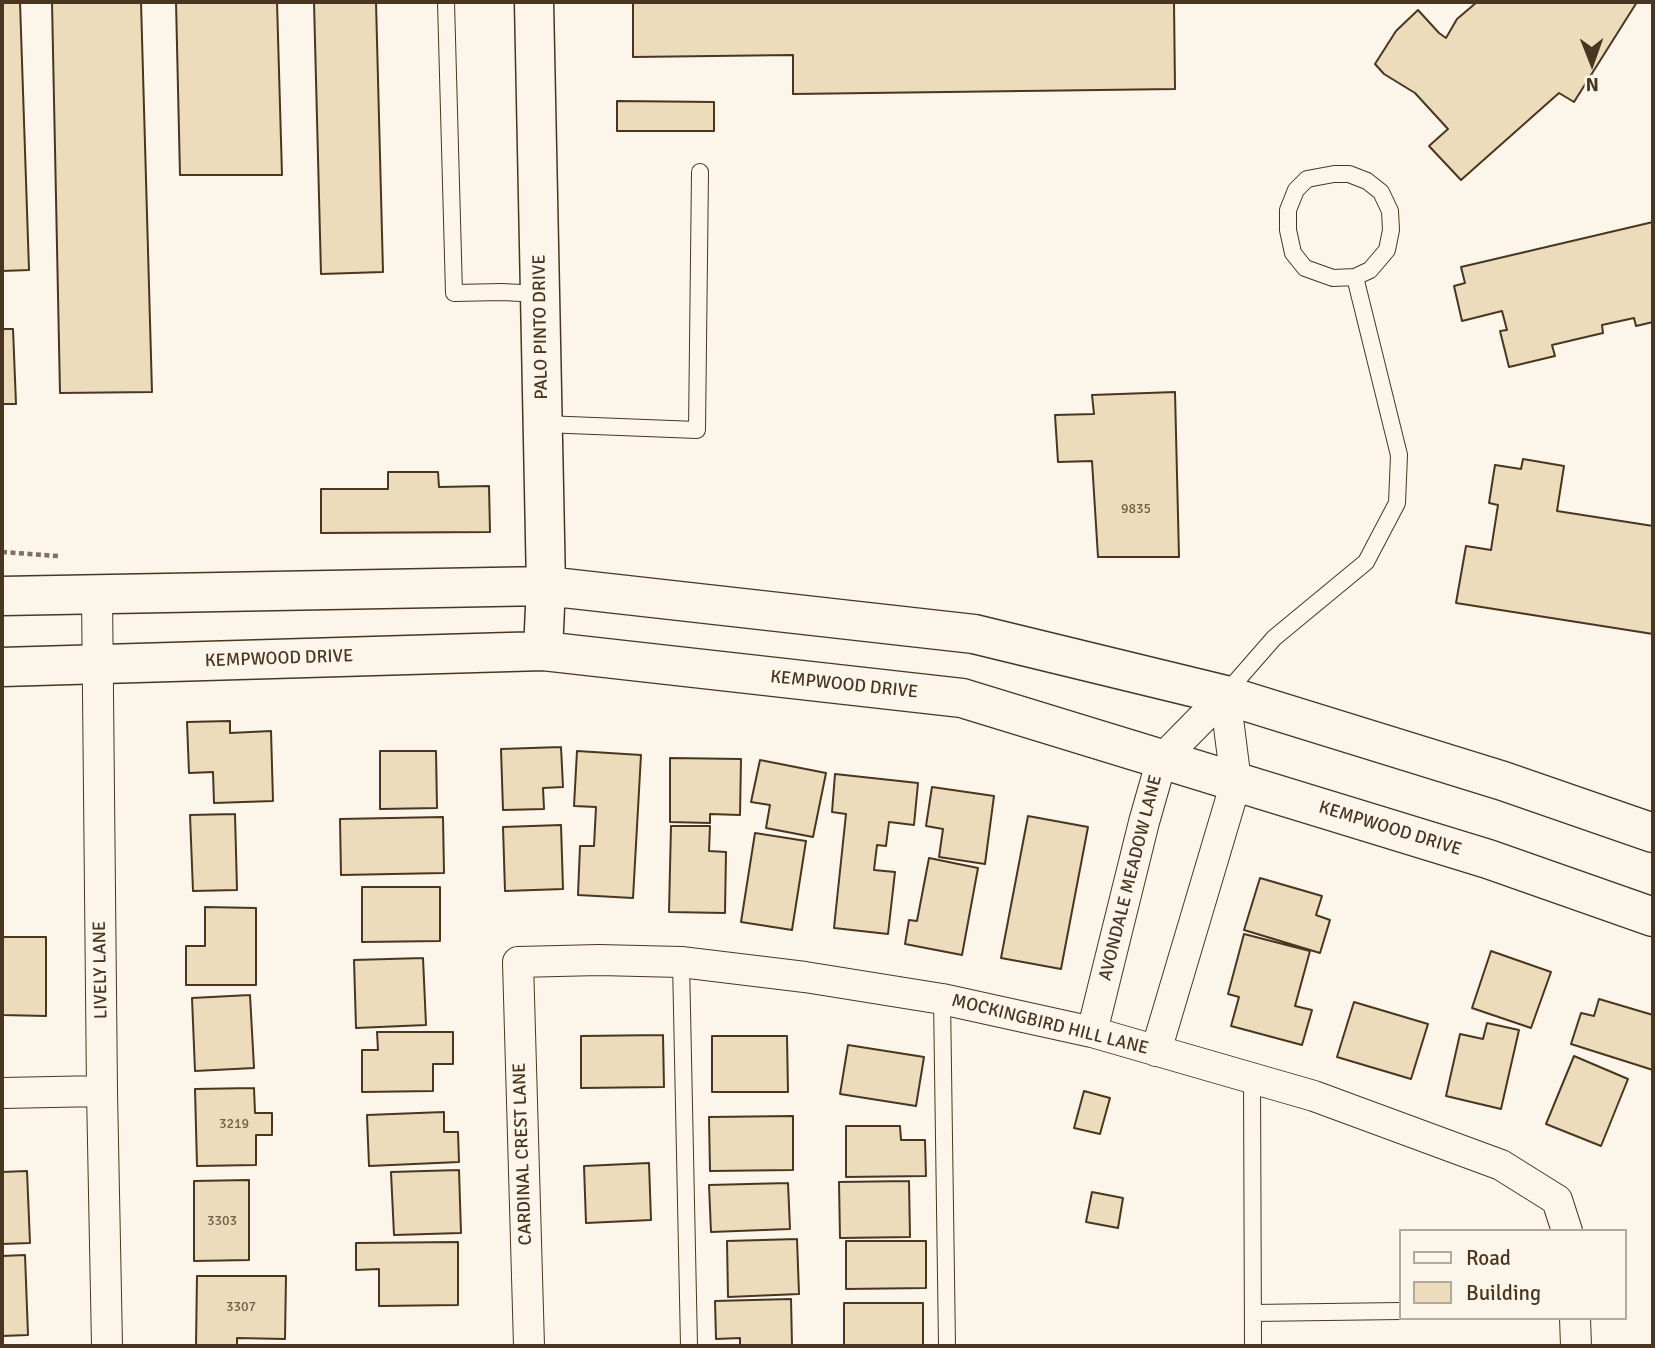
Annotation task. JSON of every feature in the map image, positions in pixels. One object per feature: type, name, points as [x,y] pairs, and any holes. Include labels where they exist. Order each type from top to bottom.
[{"type":"main road","name":"PALO PINTO DRIVE","points":[[534,2],[547,586],[543,651]]},
{"type":"main road","points":[[2,596],[547,586],[974,634],[1225,695],[1503,781],[1653,833]]},
{"type":"main road","name":"KEMPWOOD DRIVE","points":[[2,667],[543,651],[962,698],[1488,859],[1653,917]]},
{"type":"street","name":"LIVELY LANE","points":[[97,593],[107,1346]]},
{"type":"street","name":"AVONDALE MEADOW LANE","points":[[1092,1032],[1162,759],[1225,695]]},
{"type":"street","points":[[1156,1051],[1236,782],[1225,695]]},
{"type":"street","name":"MOCKINGBIRD HILL LANE","points":[[518,962],[681,962],[835,981],[942,999],[1092,1032],[1314,1096],[1501,1165],[1557,1200],[1566,1229]]},
{"type":"street","name":"CARDINAL CREST LANE","points":[[518,962],[529,1346]]},
{"type":"street","points":[[2,1093],[102,1091]]},
{"type":"street","points":[[1575,1320],[1576,1346]]},
{"type":"lane","points":[[446,2],[454,293],[540,294]]},
{"type":"lane","points":[[543,424],[697,430],[700,172]]},
{"type":"lane","points":[[1349,174],[1367,181],[1381,192],[1390,211],[1391,230],[1387,250],[1370,270],[1355,277],[1333,278],[1318,274],[1306,268],[1293,253],[1288,230],[1288,210],[1296,190],[1307,178],[1349,174]]},
{"type":"lane","points":[[1225,695],[1274,638],[1366,562],[1397,503],[1399,455],[1355,277]]},
{"type":"lane","points":[[681,962],[689,1346]]},
{"type":"lane","points":[[942,999],[947,1346]]},
{"type":"lane","points":[[1252,1078],[1254,1346]]},
{"type":"lane","points":[[1253,1313],[1400,1311]]},
{"type":"building","points":[[2,2],[20,2],[29,270],[2,271]]},
{"type":"building","points":[[52,2],[141,2],[152,392],[60,393]]},
{"type":"building","points":[[176,2],[277,2],[282,175],[180,175]]},
{"type":"building","points":[[314,2],[376,2],[383,272],[321,274]]},
{"type":"building","points":[[633,2],[1174,2],[1175,89],[793,94],[793,55],[633,57]]},
{"type":"building","points":[[1477,2],[1637,2],[1574,102],[1559,93],[1461,180],[1429,146],[1448,129],[1415,93],[1384,74],[1375,64],[1396,31],[1418,10],[1446,38],[1457,19]]},
{"type":"building","points":[[617,101],[714,102],[714,131],[617,131]]},
{"type":"building","points":[[1653,222],[1653,322],[1636,326],[1634,318],[1602,325],[1603,333],[1552,345],[1555,356],[1509,367],[1500,331],[1507,330],[1502,311],[1462,321],[1454,286],[1465,283],[1461,267]]},
{"type":"building","points":[[2,329],[13,329],[16,404],[2,404]]},
{"type":"building","points":[[1175,392],[1179,557],[1098,557],[1092,461],[1058,462],[1055,415],[1094,414],[1092,395]]},
{"type":"building","points":[[1523,459],[1564,466],[1557,511],[1653,526],[1653,634],[1456,603],[1466,546],[1491,550],[1498,505],[1489,503],[1495,465],[1521,469]]},
{"type":"building","points":[[388,472],[438,472],[439,487],[489,486],[490,532],[321,533],[321,489],[388,489]]},
{"type":"building","points":[[230,721],[230,733],[271,731],[273,801],[214,803],[213,772],[189,773],[187,722]]},
{"type":"building","points":[[561,747],[563,787],[543,788],[544,809],[503,810],[501,749]]},
{"type":"building","points":[[380,751],[436,751],[437,808],[380,809]]},
{"type":"building","points":[[577,751],[641,755],[633,898],[578,895],[580,846],[594,846],[596,807],[574,806]]},
{"type":"building","points":[[670,758],[741,759],[740,815],[710,814],[710,823],[670,822]]},
{"type":"building","points":[[760,760],[826,773],[813,837],[766,828],[770,805],[751,802]]},
{"type":"building","points":[[835,774],[918,783],[914,825],[889,822],[886,846],[877,845],[874,870],[895,872],[888,934],[834,928],[846,814],[832,812]]},
{"type":"building","points":[[932,787],[994,796],[985,864],[939,857],[943,829],[926,826]]},
{"type":"building","points":[[235,814],[237,890],[193,891],[190,815]]},
{"type":"building","points":[[1028,816],[1088,827],[1061,969],[1001,958]]},
{"type":"building","points":[[443,817],[444,873],[341,875],[340,819]]},
{"type":"building","points":[[561,825],[563,889],[505,891],[503,827]]},
{"type":"building","points":[[671,826],[710,826],[709,851],[726,852],[725,913],[669,912]]},
{"type":"building","points":[[755,833],[806,841],[792,930],[741,922]]},
{"type":"building","points":[[929,858],[978,868],[962,955],[905,944],[909,920],[917,921]]},
{"type":"building","points":[[1260,878],[1322,896],[1316,915],[1330,920],[1320,953],[1244,930]]},
{"type":"building","points":[[362,887],[440,887],[440,941],[362,942]]},
{"type":"building","points":[[205,907],[256,908],[256,985],[186,985],[186,946],[205,946]]},
{"type":"building","points":[[1244,934],[1310,951],[1295,1006],[1312,1010],[1302,1045],[1231,1026],[1239,997],[1228,994]]},
{"type":"building","points":[[2,937],[46,937],[46,1016],[2,1015]]},
{"type":"building","points":[[1491,951],[1551,972],[1531,1028],[1472,1008]]},
{"type":"building","points":[[423,958],[426,1025],[356,1028],[354,960]]},
{"type":"building","points":[[250,995],[254,1068],[195,1071],[192,998]]},
{"type":"building","points":[[1599,999],[1653,1015],[1653,1070],[1571,1044],[1581,1013],[1594,1016]]},
{"type":"building","points":[[1354,1002],[1428,1024],[1411,1079],[1337,1057]]},
{"type":"building","points":[[1487,1023],[1519,1030],[1501,1109],[1446,1096],[1460,1034],[1483,1039]]},
{"type":"building","points":[[377,1032],[453,1032],[453,1064],[433,1064],[433,1091],[362,1092],[362,1050],[378,1050]]},
{"type":"building","points":[[663,1035],[664,1087],[581,1088],[581,1036]]},
{"type":"building","points":[[712,1036],[787,1036],[788,1092],[712,1092]]},
{"type":"building","points":[[848,1045],[924,1057],[916,1106],[840,1094]]},
{"type":"building","points":[[1574,1056],[1628,1079],[1601,1146],[1546,1124]]},
{"type":"building","points":[[254,1088],[255,1113],[272,1113],[272,1135],[256,1135],[256,1165],[197,1166],[195,1089]]},
{"type":"building","points":[[1084,1091],[1110,1098],[1100,1134],[1074,1128]]},
{"type":"building","points":[[444,1112],[444,1132],[458,1132],[459,1162],[369,1166],[367,1115]]},
{"type":"building","points":[[793,1116],[793,1170],[710,1171],[709,1117]]},
{"type":"building","points":[[846,1126],[900,1126],[901,1140],[925,1140],[926,1176],[846,1177]]},
{"type":"building","points":[[649,1163],[651,1220],[586,1223],[584,1166]]},
{"type":"building","points":[[459,1170],[461,1233],[394,1235],[391,1172]]},
{"type":"building","points":[[27,1171],[30,1243],[2,1244],[2,1172]]},
{"type":"building","points":[[249,1180],[249,1260],[194,1261],[194,1181]]},
{"type":"building","points":[[909,1181],[910,1237],[840,1238],[839,1182]]},
{"type":"building","points":[[788,1183],[790,1229],[711,1232],[709,1185]]},
{"type":"building","points":[[1092,1192],[1123,1198],[1118,1228],[1086,1222]]},
{"type":"building","points":[[797,1239],[799,1294],[728,1297],[727,1241]]},
{"type":"building","points":[[846,1241],[926,1241],[926,1288],[846,1289]]},
{"type":"building","points":[[458,1242],[458,1305],[379,1306],[379,1269],[356,1270],[356,1243]]},
{"type":"building","points":[[25,1255],[28,1335],[2,1336],[2,1256]]},
{"type":"building","points":[[197,1276],[286,1276],[285,1339],[237,1338],[237,1346],[196,1346]]},
{"type":"building","points":[[791,1299],[792,1346],[740,1346],[740,1338],[716,1339],[715,1301]]},
{"type":"building","points":[[844,1303],[923,1303],[923,1346],[844,1346]]}]
